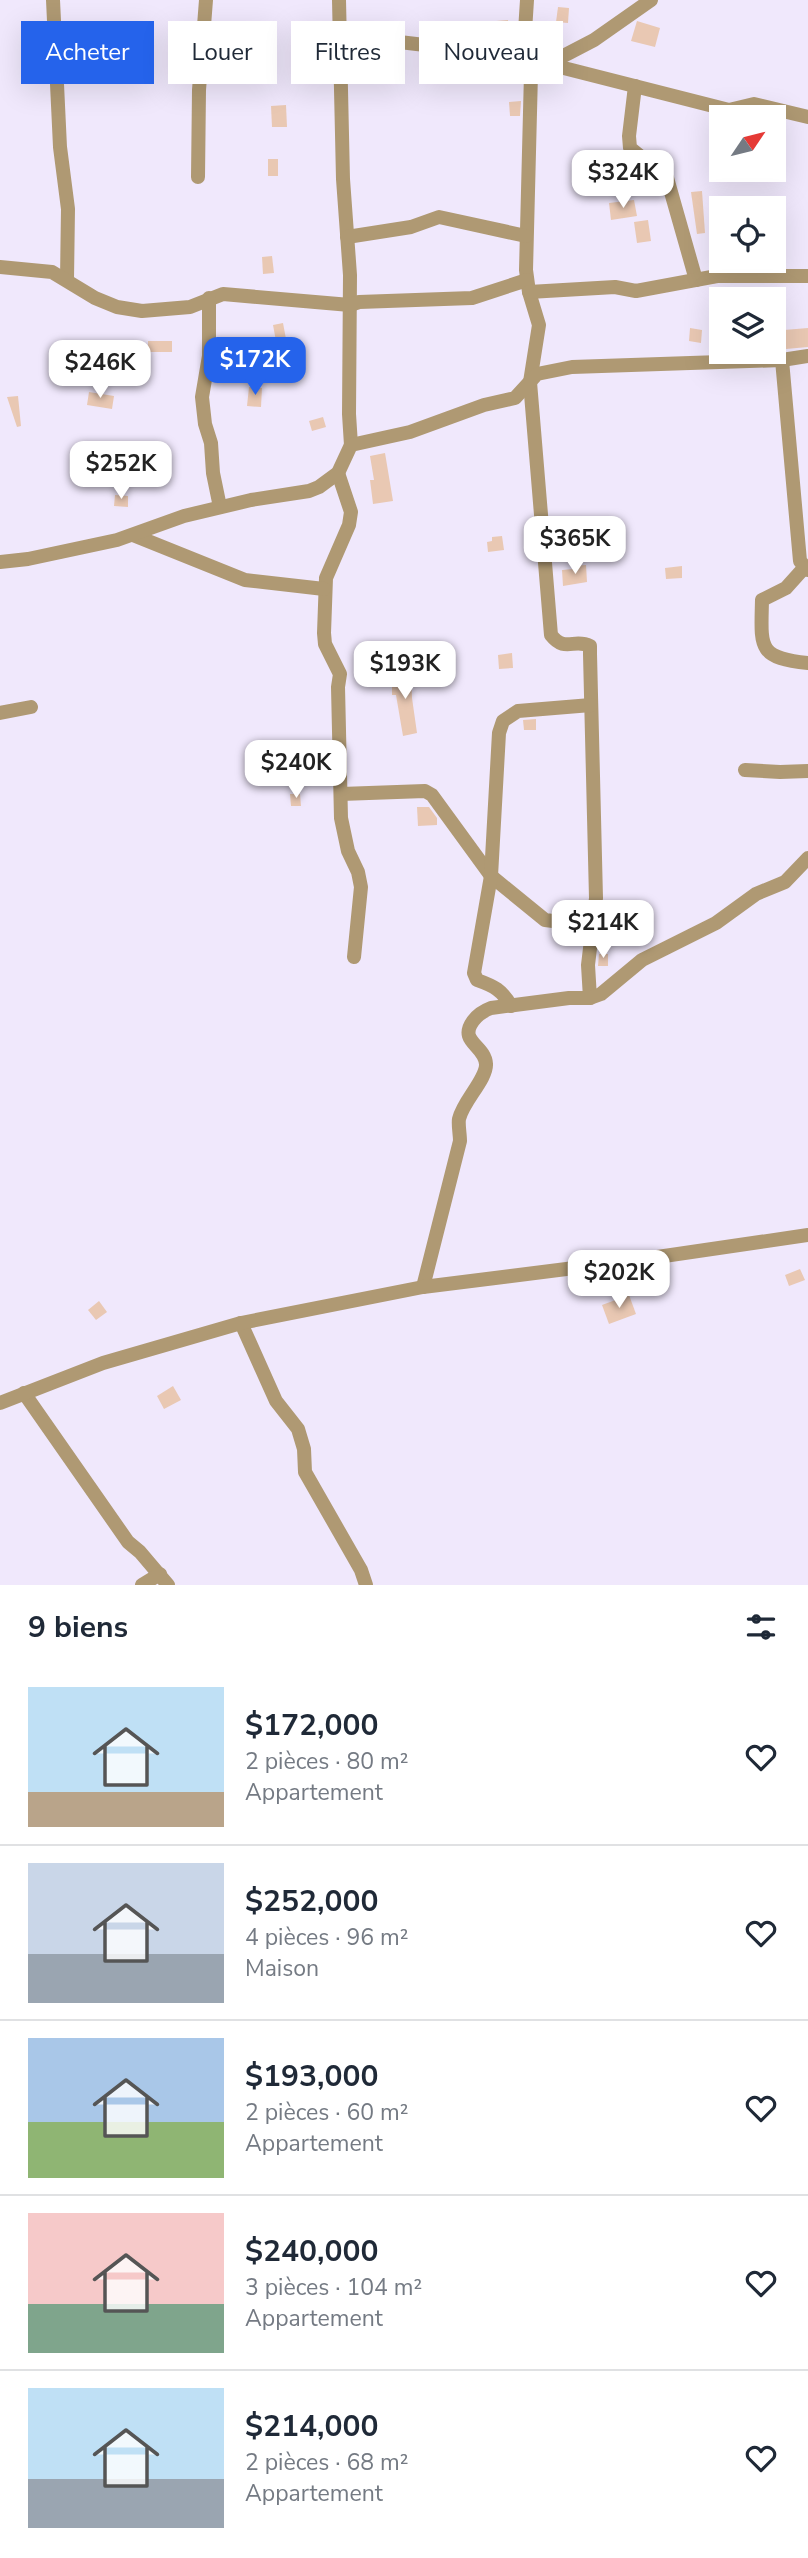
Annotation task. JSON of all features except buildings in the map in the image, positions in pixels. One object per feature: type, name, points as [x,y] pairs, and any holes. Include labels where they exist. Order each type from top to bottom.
[{"type":"street","points":[[53,0],[60,147],[68,209],[67,279]]},
{"type":"street","points":[[198,177],[199,90],[206,0]]},
{"type":"street","points":[[339,0],[340,21]]},
{"type":"street","points":[[527,0],[527,21]]},
{"type":"street","points":[[563,56],[594,40],[652,0]]},
{"type":"street","points":[[563,68],[729,110],[754,104],[808,117]]},
{"type":"street","points":[[0,562],[28,559],[133,535],[160,523],[251,500],[296,495],[319,487],[343,466],[351,445],[350,305],[341,84]]},
{"type":"street","points":[[527,84],[528,286],[539,326],[530,382],[551,635],[557,643],[584,643],[590,646],[596,898],[588,965],[590,998]]},
{"type":"street","points":[[635,86],[630,148],[667,178],[696,280]]},
{"type":"street","points":[[347,237],[411,227],[439,217],[526,236]]},
{"type":"street","points":[[0,267],[52,272],[95,298],[142,311],[190,307],[223,294],[350,305],[359,302],[472,298],[528,286],[615,287],[636,291],[717,276],[808,276]]},
{"type":"street","points":[[209,298],[209,356],[202,397],[220,508]]},
{"type":"street","points":[[786,359],[808,356]]},
{"type":"street","points":[[351,445],[410,432],[484,405],[515,398],[537,374],[543,372],[572,367],[709,364]]},
{"type":"street","points":[[782,364],[800,561],[806,569],[786,587],[762,600],[761,634],[763,645],[770,654],[783,660],[808,663]]},
{"type":"street","points":[[338,473],[351,512],[349,525],[326,578],[325,644],[340,674],[341,818],[348,851],[358,872],[361,887],[354,957]]},
{"type":"street","points":[[133,535],[245,580],[324,589]]},
{"type":"street","points":[[511,1006],[504,993],[477,980],[474,973],[491,876],[499,733],[503,721],[518,711],[591,705]]},
{"type":"street","points":[[0,713],[31,707]]},
{"type":"street","points":[[745,770],[808,771]]},
{"type":"street","points":[[341,794],[425,791],[432,795],[491,876],[545,920],[593,926]]},
{"type":"street","points":[[423,1287],[460,1141],[459,1120],[485,1070],[484,1058],[468,1037],[468,1030],[482,1011],[590,998],[611,988],[642,960],[716,923],[756,894],[785,882],[808,858]]},
{"type":"street","points":[[0,1403],[103,1363],[241,1322],[423,1287],[808,1235]]},
{"type":"street","points":[[241,1322],[276,1401],[298,1429],[304,1449],[305,1472],[361,1570],[366,1585]]},
{"type":"street","points":[[24,1393],[128,1542],[141,1552],[164,1579],[142,1585]]}]
